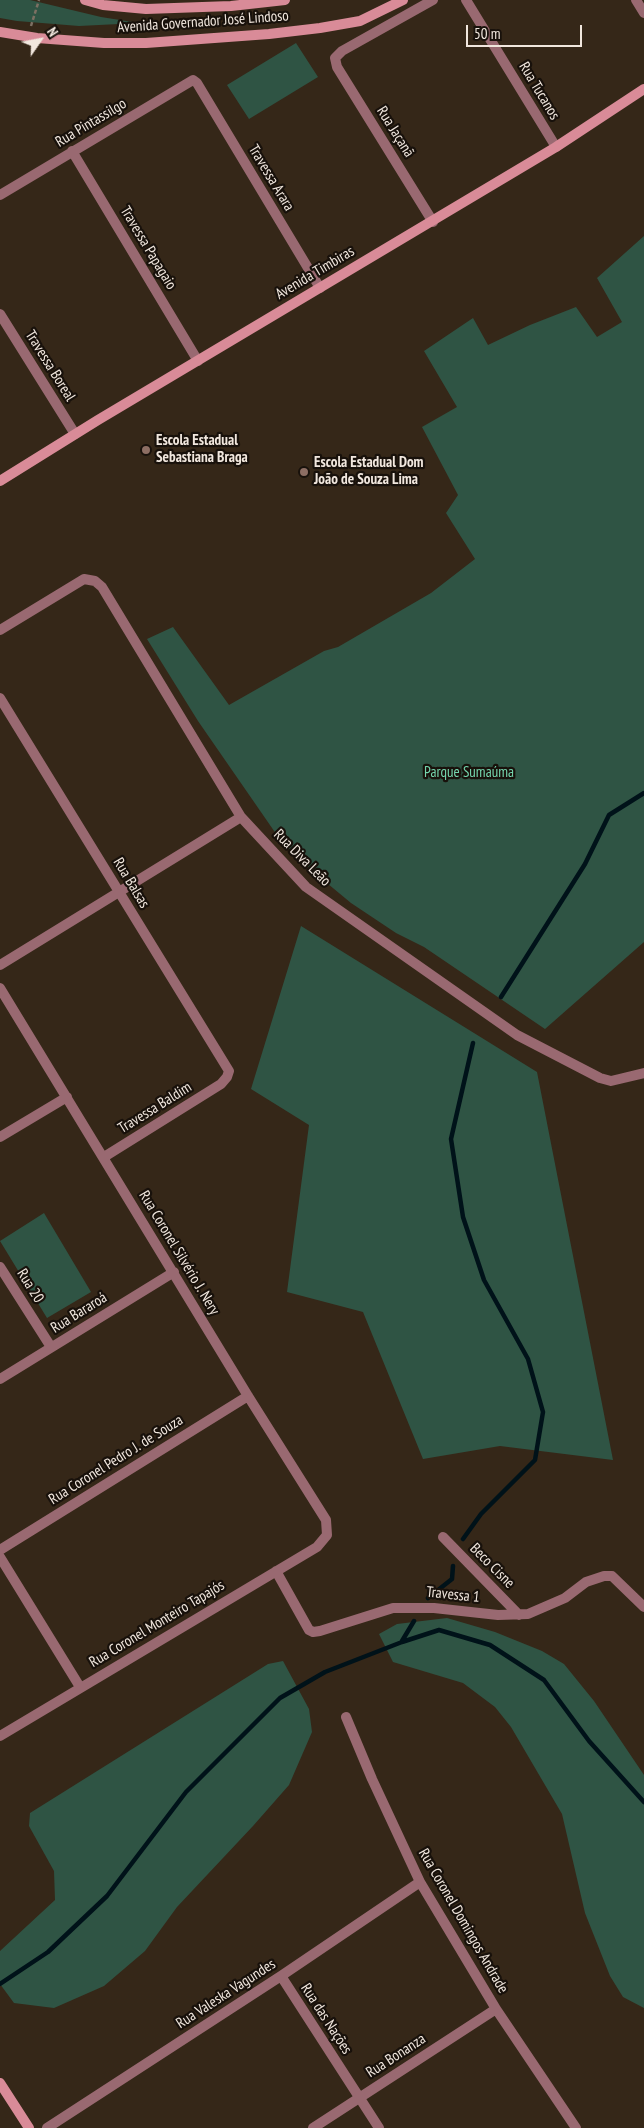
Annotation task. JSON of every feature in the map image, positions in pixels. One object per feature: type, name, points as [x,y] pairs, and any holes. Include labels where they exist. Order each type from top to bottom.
[{"type":"street","name":"Avenida Governador José Lindoso","points":[[85,0],[103,5],[146,9],[231,6],[286,0]]},
{"type":"street","name":"Avenida Governador José Lindoso","points":[[0,32],[28,37],[104,43],[146,43],[278,33],[360,21],[403,0]]},
{"type":"street","name":"Rua Jaçanã","points":[[433,0],[342,51],[335,58],[337,67],[433,222]]},
{"type":"street","name":"Rua Tucanos","points":[[466,0],[556,147]]},
{"type":"street","points":[[636,0],[644,13]]},
{"type":"street","name":"Rua Pintassilgo","points":[[0,195],[193,80],[197,82]]},
{"type":"street","name":"Travessa Arara","points":[[197,82],[320,288]]},
{"type":"street","name":"Avenida Timbiras","points":[[0,481],[75,434],[433,222],[556,147],[644,89]]},
{"type":"street","name":"Travessa Papagaio","points":[[72,151],[198,361]]},
{"type":"street","name":"Travessa Boreal","points":[[0,314],[75,434]]},
{"type":"street","name":"Rua Diva Leão","points":[[0,630],[84,579],[95,580],[102,587],[241,817],[306,888],[517,1035],[600,1078],[611,1081],[644,1072]]},
{"type":"street","name":"Rua Balsas","points":[[0,698],[229,1071],[221,1084]]},
{"type":"street","points":[[0,965],[241,817]]},
{"type":"street","name":"Rua Coronel Silvério J. Nery","points":[[0,988],[248,1396],[326,1520],[327,1535]]},
{"type":"street","name":"Travessa Baldim","points":[[104,1157],[221,1084]]},
{"type":"street","points":[[0,1137],[67,1097]]},
{"type":"street","name":"Rua 20","points":[[0,1266],[51,1347]]},
{"type":"street","name":"Rua Bararoá","points":[[0,1379],[174,1272]]},
{"type":"street","name":"Rua Coronel Pedro J. de Souza","points":[[0,1550],[248,1396]]},
{"type":"street","name":"Rua Coronel Monteiro Tapajós","points":[[0,1736],[317,1547],[327,1535]]},
{"type":"street","name":"Beco Cisne","points":[[443,1537],[520,1615]]},
{"type":"street","points":[[0,1557],[80,1687]]},
{"type":"street","name":"Travessa 1","points":[[276,1571],[309,1630],[313,1632],[393,1608],[420,1607],[498,1615],[520,1615],[544,1609],[564,1598],[586,1582],[604,1576],[612,1576],[644,1607]]},
{"type":"street","name":"Rua Coronel Domingos Andrade","points":[[346,1717],[372,1779],[420,1882],[496,2010],[571,2126]]},
{"type":"street","name":"Rua Valeska Vagundes","points":[[47,2128],[281,1976],[420,1882]]},
{"type":"street","name":"Rua das Nações","points":[[281,1976],[379,2128]]},
{"type":"street","name":"Rua Bonanza","points":[[313,2128],[496,2010]]},
{"type":"street","points":[[0,2083],[29,2128]]},
{"type":"path","points":[[28,37],[39,0]]},
{"type":"green space","points":[[0,0],[30,0],[101,17],[139,23],[79,26],[17,21],[0,18]]},
{"type":"green space","points":[[296,43],[318,77],[249,119],[227,85]]},
{"type":"green space","name":"Parque Sumaúma","points":[[644,236],[644,942],[545,1029],[424,947],[396,933],[351,903],[310,869],[281,841],[198,721],[147,639],[173,627],[229,705],[324,651],[338,647],[431,593],[475,559],[446,513],[458,495],[422,427],[457,407],[424,351],[473,318],[488,345],[530,325],[576,307],[597,337],[622,322],[597,278]]},
{"type":"green space","points":[[301,926],[537,1072],[613,1460],[500,1446],[423,1459],[363,1312],[287,1292],[309,1125],[251,1089]]},
{"type":"green space","points":[[44,1213],[91,1292],[47,1318],[0,1241]]},
{"type":"green space","points":[[447,1618],[495,1632],[542,1651],[564,1664],[594,1701],[644,1775],[644,2008],[623,1997],[610,1976],[585,1913],[562,1814],[511,1727],[495,1707],[463,1683],[393,1662],[379,1634],[397,1624]]},
{"type":"green space","points":[[283,1661],[309,1709],[312,1732],[289,1785],[177,1907],[145,1951],[104,1986],[54,2008],[14,2003],[0,1984],[0,1951],[55,1900],[54,1871],[29,1826],[30,1813],[268,1664]]},
{"type":"waterway","points":[[501,997],[585,864],[609,815],[644,793]]},
{"type":"waterway","points":[[463,1539],[481,1514],[535,1460],[543,1412],[528,1359],[484,1280],[463,1217],[451,1139],[473,1043]]},
{"type":"waterway","points":[[428,1598],[452,1579],[453,1566]]},
{"type":"waterway","points":[[402,1641],[414,1621]]},
{"type":"waterway","points":[[0,1984],[48,1952],[107,1896],[186,1792],[280,1698],[325,1672],[402,1642],[439,1630],[490,1645],[544,1680],[589,1741],[644,1802]]},
{"type":"place","name":"Escola Estadual Sebastiana Braga","points":[[146,450]]},
{"type":"place","name":"Escola Estadual Dom João de Souza Lima","points":[[304,472]]}]
